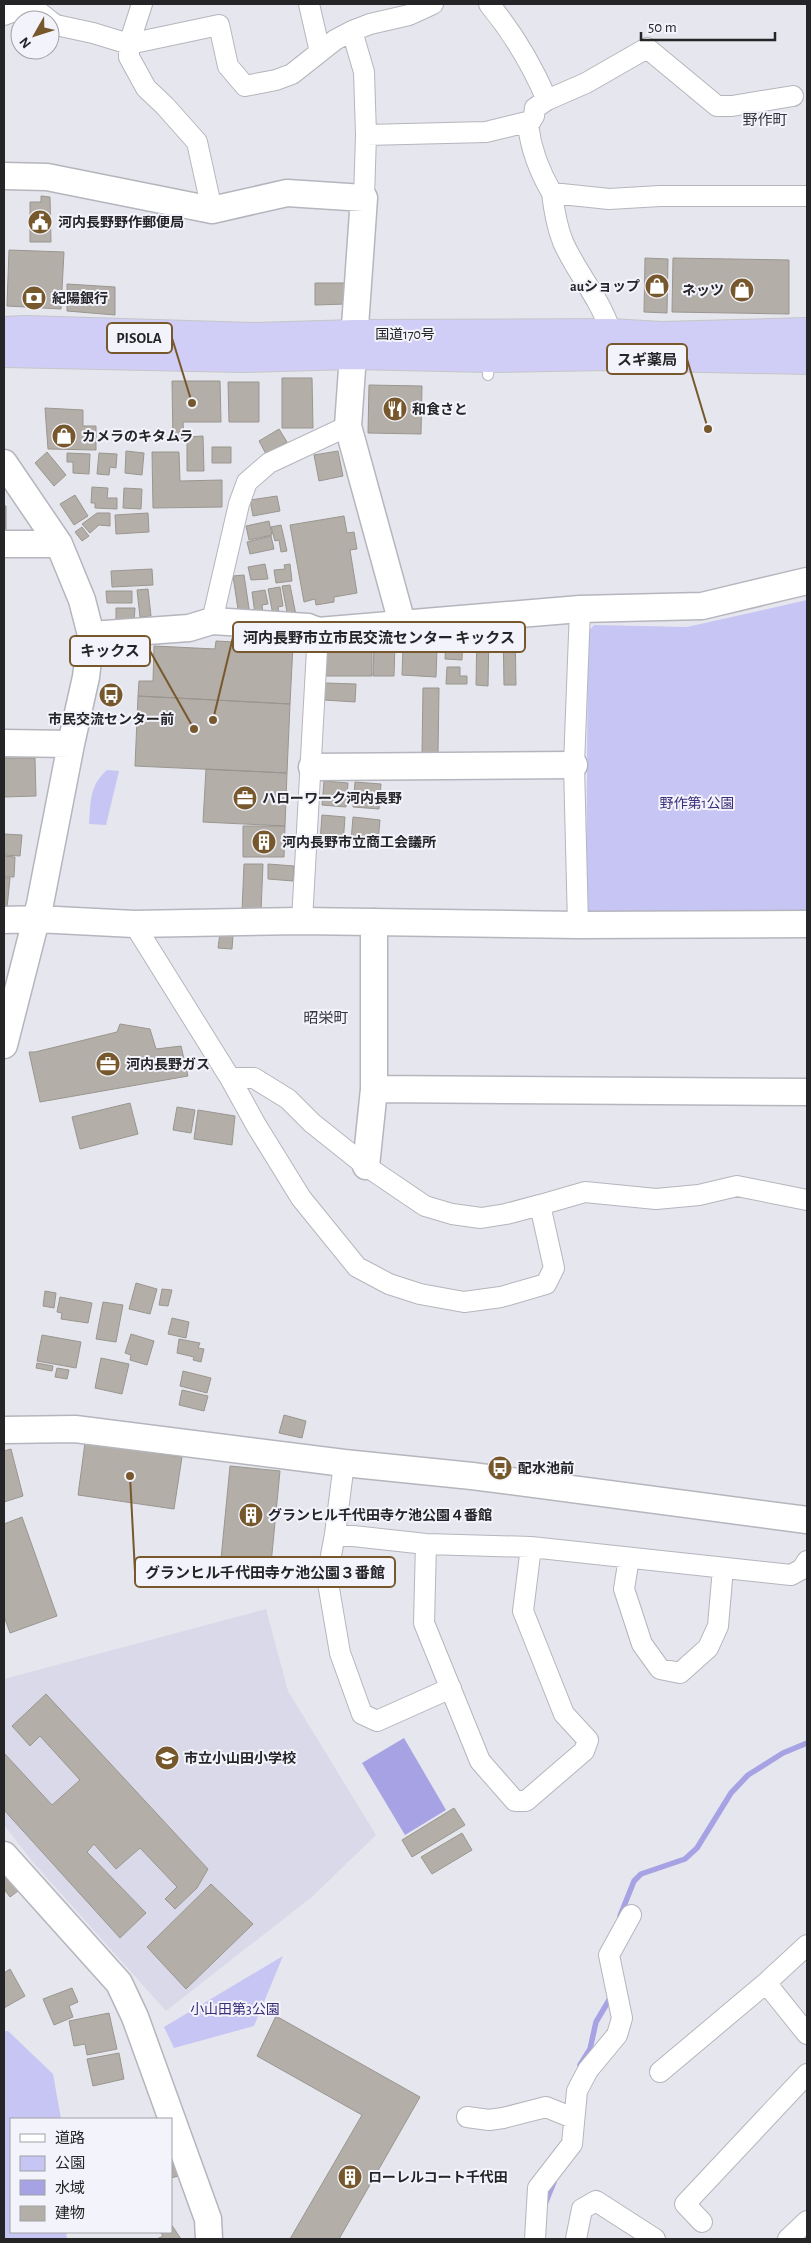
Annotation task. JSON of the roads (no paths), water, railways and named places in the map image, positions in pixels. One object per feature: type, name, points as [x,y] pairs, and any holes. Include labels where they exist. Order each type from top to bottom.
[{"type":"highway","name":"国道170号","points":[[4,331],[26,330],[254,338],[354,345],[488,366],[608,356],[807,360]]},
{"type":"highway","name":"国道170号","points":[[4,353],[242,358],[354,345],[611,332],[661,336],[807,332]]},
{"type":"street","points":[[142,4],[129,44],[132,63],[146,88],[197,142],[212,210]]},
{"type":"street","points":[[309,4],[320,52]]},
{"type":"street","points":[[60,26],[94,33],[129,44],[219,25],[228,66],[245,86],[292,74],[335,40],[352,31],[370,24],[409,15],[433,4]]},
{"type":"street","points":[[489,4],[509,28],[547,100]]},
{"type":"street","points":[[352,31],[364,72],[366,135],[364,198],[348,426],[402,623]]},
{"type":"street","points":[[611,332],[606,317],[564,243],[554,215],[552,193],[543,178],[531,148],[528,125],[535,108],[547,100],[586,84],[647,48],[717,106],[732,106],[792,96]]},
{"type":"street","points":[[366,135],[486,132],[530,121]]},
{"type":"street","points":[[4,176],[47,177],[212,210],[287,193],[364,198]]},
{"type":"street","points":[[552,193],[609,199],[660,196],[807,196]]},
{"type":"street","points":[[212,621],[239,504],[248,482],[269,463],[348,426]]},
{"type":"street","points":[[4,463],[58,544],[82,600],[91,635],[86,677],[36,919],[4,1045]]},
{"type":"street","points":[[4,544],[58,544]]},
{"type":"street","points":[[91,635],[190,628],[212,621],[308,627],[318,631],[580,609],[702,606],[807,581]]},
{"type":"street","points":[[578,925],[574,764],[580,609]]},
{"type":"street","points":[[302,921],[312,767],[318,631]]},
{"type":"street","points":[[4,743],[71,744]]},
{"type":"street","points":[[312,767],[574,764]]},
{"type":"street","points":[[4,920],[36,919],[134,924],[302,921],[578,925],[807,924]]},
{"type":"street","points":[[366,1166],[374,1089],[374,922]]},
{"type":"street","points":[[134,924],[230,1078],[256,1125],[301,1198],[357,1267],[389,1284],[420,1294],[464,1302],[501,1298],[546,1284],[554,1268],[540,1205]]},
{"type":"street","points":[[230,1078],[254,1078],[288,1099],[312,1123],[366,1166],[425,1206],[452,1214],[480,1218],[506,1214],[584,1192],[656,1199],[698,1195],[737,1186],[807,1200]]},
{"type":"street","points":[[374,1089],[807,1092]]},
{"type":"street","points":[[4,1430],[75,1429],[344,1463],[472,1476],[807,1520]]},
{"type":"street","points":[[344,1463],[335,1534],[326,1577],[340,1653],[362,1714],[377,1721],[451,1688]]},
{"type":"street","points":[[335,1534],[426,1544],[531,1547],[791,1575],[802,1569],[807,1561]]},
{"type":"street","points":[[426,1544],[424,1624],[480,1761],[515,1801],[526,1801],[584,1751],[588,1740],[564,1714],[523,1611],[531,1547]]},
{"type":"street","points":[[629,1558],[624,1589],[642,1644],[660,1669],[680,1673],[708,1648],[718,1626],[723,1568]]},
{"type":"street","points":[[4,1854],[120,1983],[136,2017],[208,2219],[209,2239]]},
{"type":"street","points":[[535,2239],[538,2188],[572,2144],[578,2092],[588,2070],[617,2036],[622,2018],[609,1955],[631,1914]]},
{"type":"street","points":[[660,2072],[766,1983],[807,1944]]},
{"type":"street","points":[[766,1983],[807,2034]]},
{"type":"street","points":[[702,2222],[685,2204],[807,2074]]},
{"type":"street","points":[[466,2117],[489,2120],[546,2107],[574,2118]]},
{"type":"street","points":[[576,2239],[582,2209],[596,2201],[655,2239]]},
{"type":"street","points":[[788,2239],[807,2221]]},
{"type":"water","points":[[404,1738],[446,1810],[405,1835],[362,1763]]},
{"type":"waterway","points":[[620,1916],[634,1881],[641,1874],[685,1859],[697,1848],[731,1793],[748,1775],[783,1753],[807,1743]]},
{"type":"waterway","points":[[580,2065],[590,2049],[596,2022],[612,1995]]},
{"type":"waterway","points":[[545,2204],[554,2182]]},
{"type":"place","name":"河内長野野作郵便局","points":[[40,222]]},
{"type":"place","name":"auショップ","points":[[657,286]]},
{"type":"place","name":"ネッツ","points":[[742,290]]},
{"type":"place","name":"紀陽銀行","points":[[34,298]]},
{"type":"place","name":"PISOLA","points":[[192,403]]},
{"type":"place","name":"和食さと","points":[[395,409]]},
{"type":"place","name":"スギ薬局","points":[[708,429]]},
{"type":"place","name":"カメラのキタムラ","points":[[64,436]]},
{"type":"place","name":"市民交流センター前","points":[[111,695]]},
{"type":"place","name":"河内長野市立市民交流センター キックス","points":[[213,720]]},
{"type":"place","name":"キックス","points":[[194,729]]},
{"type":"place","name":"ハローワーク河内長野","points":[[245,798]]},
{"type":"place","name":"河内長野市立商工会議所","points":[[264,842]]},
{"type":"place","name":"河内長野ガス","points":[[108,1064]]},
{"type":"place","name":"配水池前","points":[[500,1468]]},
{"type":"place","name":"グランヒル千代田寺ケ池公園３番館","points":[[130,1476]]},
{"type":"place","name":"グランヒル千代田寺ケ池公園４番館","points":[[251,1515]]},
{"type":"place","name":"市立小山田小学校","points":[[167,1758]]},
{"type":"place","name":"ローレルコート千代田","points":[[350,2177]]},
{"type":"district","name":"野作町","points":[[765,120]]},
{"type":"district","name":"昭栄町","points":[[326,1018]]},
{"type":"park label","name":"野作第1公園","points":[[697,803]]},
{"type":"park label","name":"小山田第3公園","points":[[235,2009]]}]
